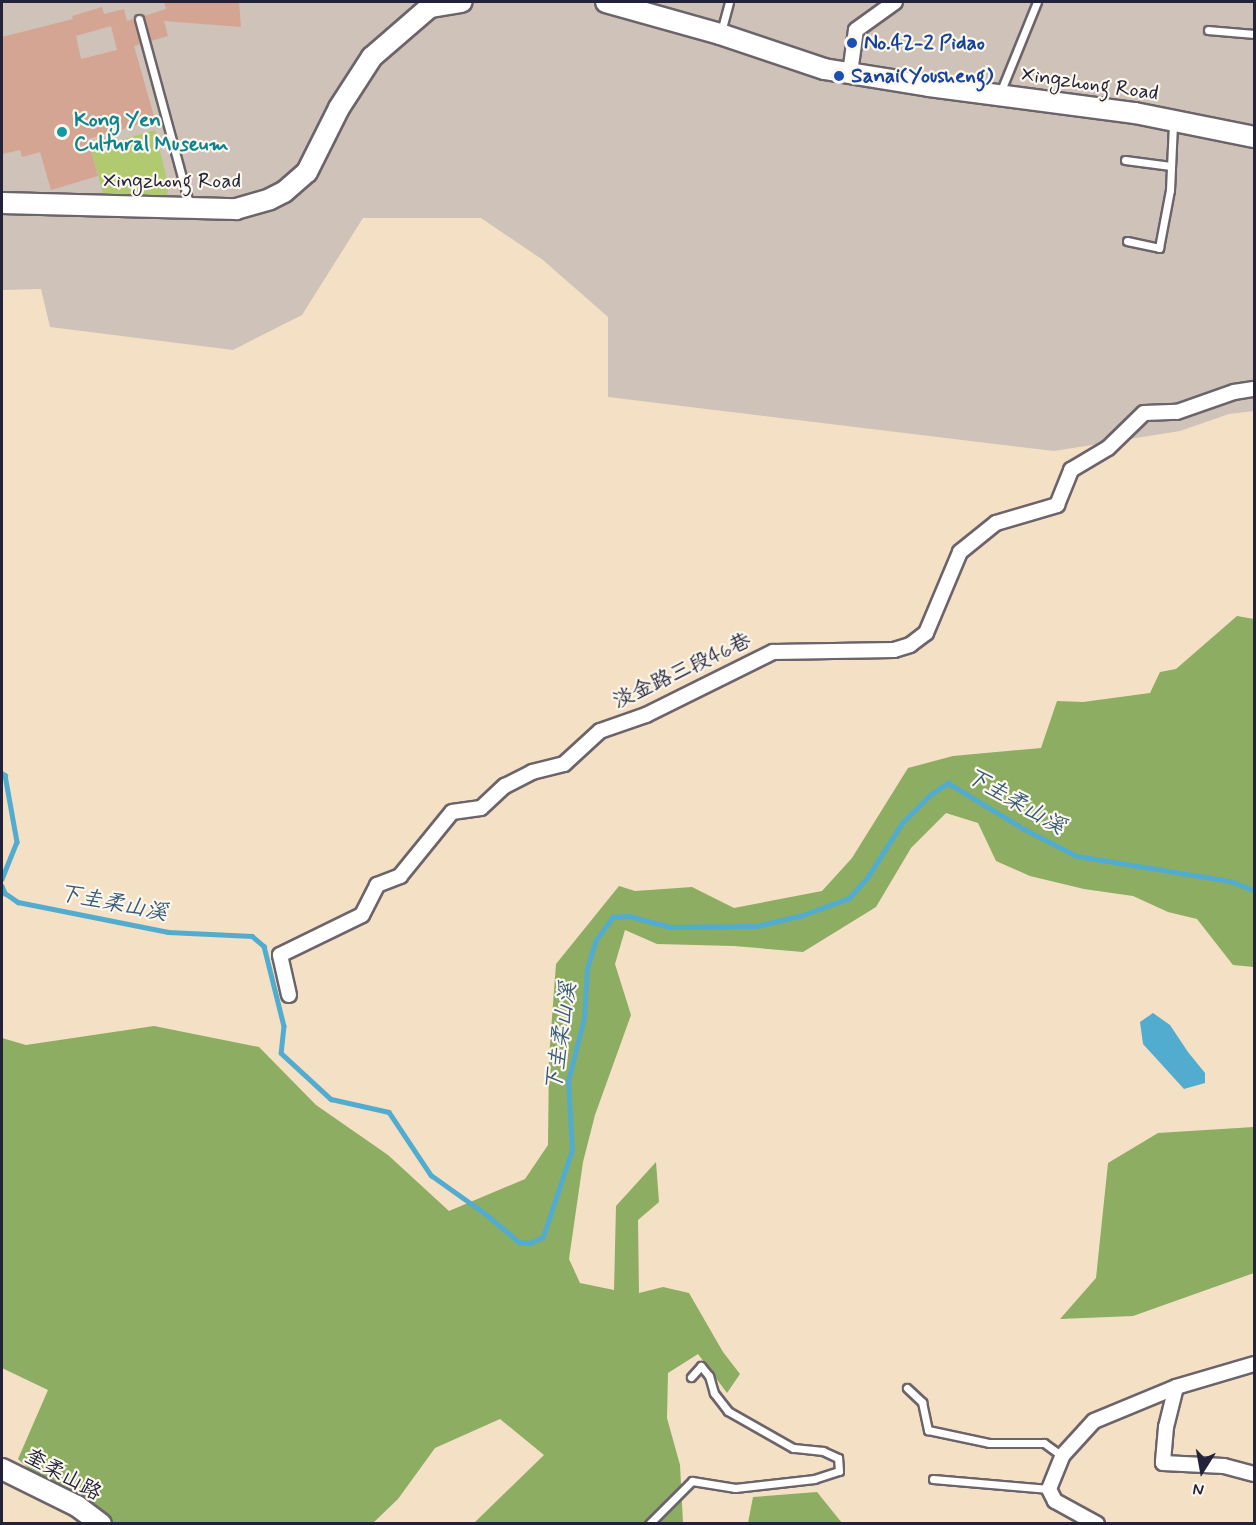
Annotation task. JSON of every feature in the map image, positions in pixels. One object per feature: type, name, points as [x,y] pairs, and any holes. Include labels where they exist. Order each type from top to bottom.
[{"type":"street","name":"Xingzhong Road","points":[[2,203],[236,209],[270,199],[295,183],[307,172],[339,108],[372,57],[425,4],[462,2]]},
{"type":"street","name":"Xingzhong Road","points":[[606,2],[720,34],[824,69],[1173,121],[1254,137]]},
{"type":"street","points":[[850,73],[856,30],[895,2]]},
{"type":"street","name":"淡金路三段46巷","points":[[289,995],[280,955],[362,915],[377,885],[400,876],[452,812],[481,807],[505,786],[532,772],[564,764],[600,731],[646,715],[773,652],[894,650],[910,645],[926,633],[960,552],[996,523],[1056,505],[1071,470],[1108,448],[1144,413],[1178,412],[1234,392],[1254,389]]},
{"type":"street","points":[[1097,1524],[1055,1501],[1048,1489],[1062,1456],[1094,1421],[1176,1387],[1254,1365]]},
{"type":"street","points":[[1176,1387],[1166,1426],[1163,1463],[1224,1466],[1254,1474]]},
{"type":"street","name":"奎柔山路","points":[[2,1469],[77,1506],[101,1524]]},
{"type":"lane","points":[[720,34],[729,2]]},
{"type":"lane","points":[[999,95],[1037,2]]},
{"type":"lane","points":[[139,19],[190,207]]},
{"type":"lane","points":[[1208,30],[1254,34]]},
{"type":"lane","points":[[1127,241],[1159,248],[1170,190],[1173,121]]},
{"type":"lane","points":[[1125,160],[1171,166]]},
{"type":"lane","points":[[649,1524],[692,1481],[735,1488],[814,1479],[838,1471],[838,1458],[823,1451],[794,1448],[728,1411],[714,1394],[709,1376],[701,1366],[691,1377]]},
{"type":"lane","points":[[907,1388],[922,1402],[927,1430],[989,1443],[1044,1443],[1062,1456]]},
{"type":"lane","points":[[933,1479],[1048,1489]]},
{"type":"shaded area","points":[[2,2],[1254,2],[1254,411],[1229,414],[1180,431],[1054,451],[608,397],[608,317],[543,260],[481,218],[363,218],[302,315],[233,350],[50,327],[41,289],[2,290]]},
{"type":"green space","points":[[155,130],[169,188],[167,195],[160,197],[103,193],[91,149]]},
{"type":"green space","points":[[1237,616],[1254,619],[1254,967],[1233,965],[1197,919],[1168,912],[1133,896],[1084,889],[1030,876],[996,861],[978,823],[946,813],[911,848],[876,907],[803,952],[734,946],[657,944],[625,930],[615,964],[631,1015],[595,1115],[583,1162],[569,1259],[580,1283],[614,1290],[616,1206],[656,1162],[659,1202],[638,1220],[639,1293],[663,1287],[689,1293],[723,1352],[740,1374],[727,1393],[698,1354],[668,1373],[667,1418],[680,1465],[683,1523],[474,1523],[544,1455],[500,1419],[435,1448],[398,1499],[373,1523],[108,1523],[43,1481],[18,1459],[48,1390],[2,1368],[2,1038],[26,1045],[154,1026],[259,1047],[316,1105],[388,1155],[449,1211],[525,1179],[548,1145],[549,1058],[556,964],[619,886],[635,891],[692,887],[734,908],[822,891],[852,858],[908,768],[953,756],[1041,748],[1057,701],[1083,702],[1150,693],[1160,672],[1176,669]]},
{"type":"green space","points":[[1254,1127],[1254,1273],[1133,1316],[1060,1319],[1096,1278],[1108,1163],[1158,1133]]},
{"type":"green space","points":[[817,1492],[842,1523],[748,1523],[753,1497]]},
{"type":"water","points":[[1153,1013],[1170,1025],[1205,1073],[1205,1083],[1184,1089],[1143,1044],[1140,1022]]},
{"type":"building","points":[[164,2],[239,2],[241,27],[164,21],[168,36],[151,41],[144,16],[166,9]]},
{"type":"building","points":[[102,7],[104,14],[124,9],[127,21],[133,19],[140,44],[134,46],[155,120],[88,139],[98,176],[51,190],[40,152],[22,157],[20,150],[2,154],[2,37],[73,19],[72,16]],"holes":[[[111,26],[117,50],[81,59],[76,36]]]},
{"type":"waterway","name":"下圭柔山溪","points":[[2,773],[5,775],[17,842],[2,879]]},
{"type":"waterway","name":"下圭柔山溪","points":[[2,886],[5,893],[18,902],[168,932],[252,936],[264,946],[284,1026],[281,1053],[331,1099],[389,1112],[431,1175],[487,1215],[519,1242],[530,1243],[543,1237],[572,1150],[568,1081],[584,1018],[587,969],[596,940],[613,917],[629,916],[670,927],[757,926],[803,915],[849,898],[867,878],[902,823],[930,795],[948,783],[1024,829],[1077,856],[1230,881],[1254,890]]},
{"type":"place","name":"No.42-2 Pidao","points":[[852,43]]},
{"type":"place","name":"Sanai(Yousheng)","points":[[839,76]]},
{"type":"place","name":"Kong Yen Cultural Museum","points":[[62,132]]}]
